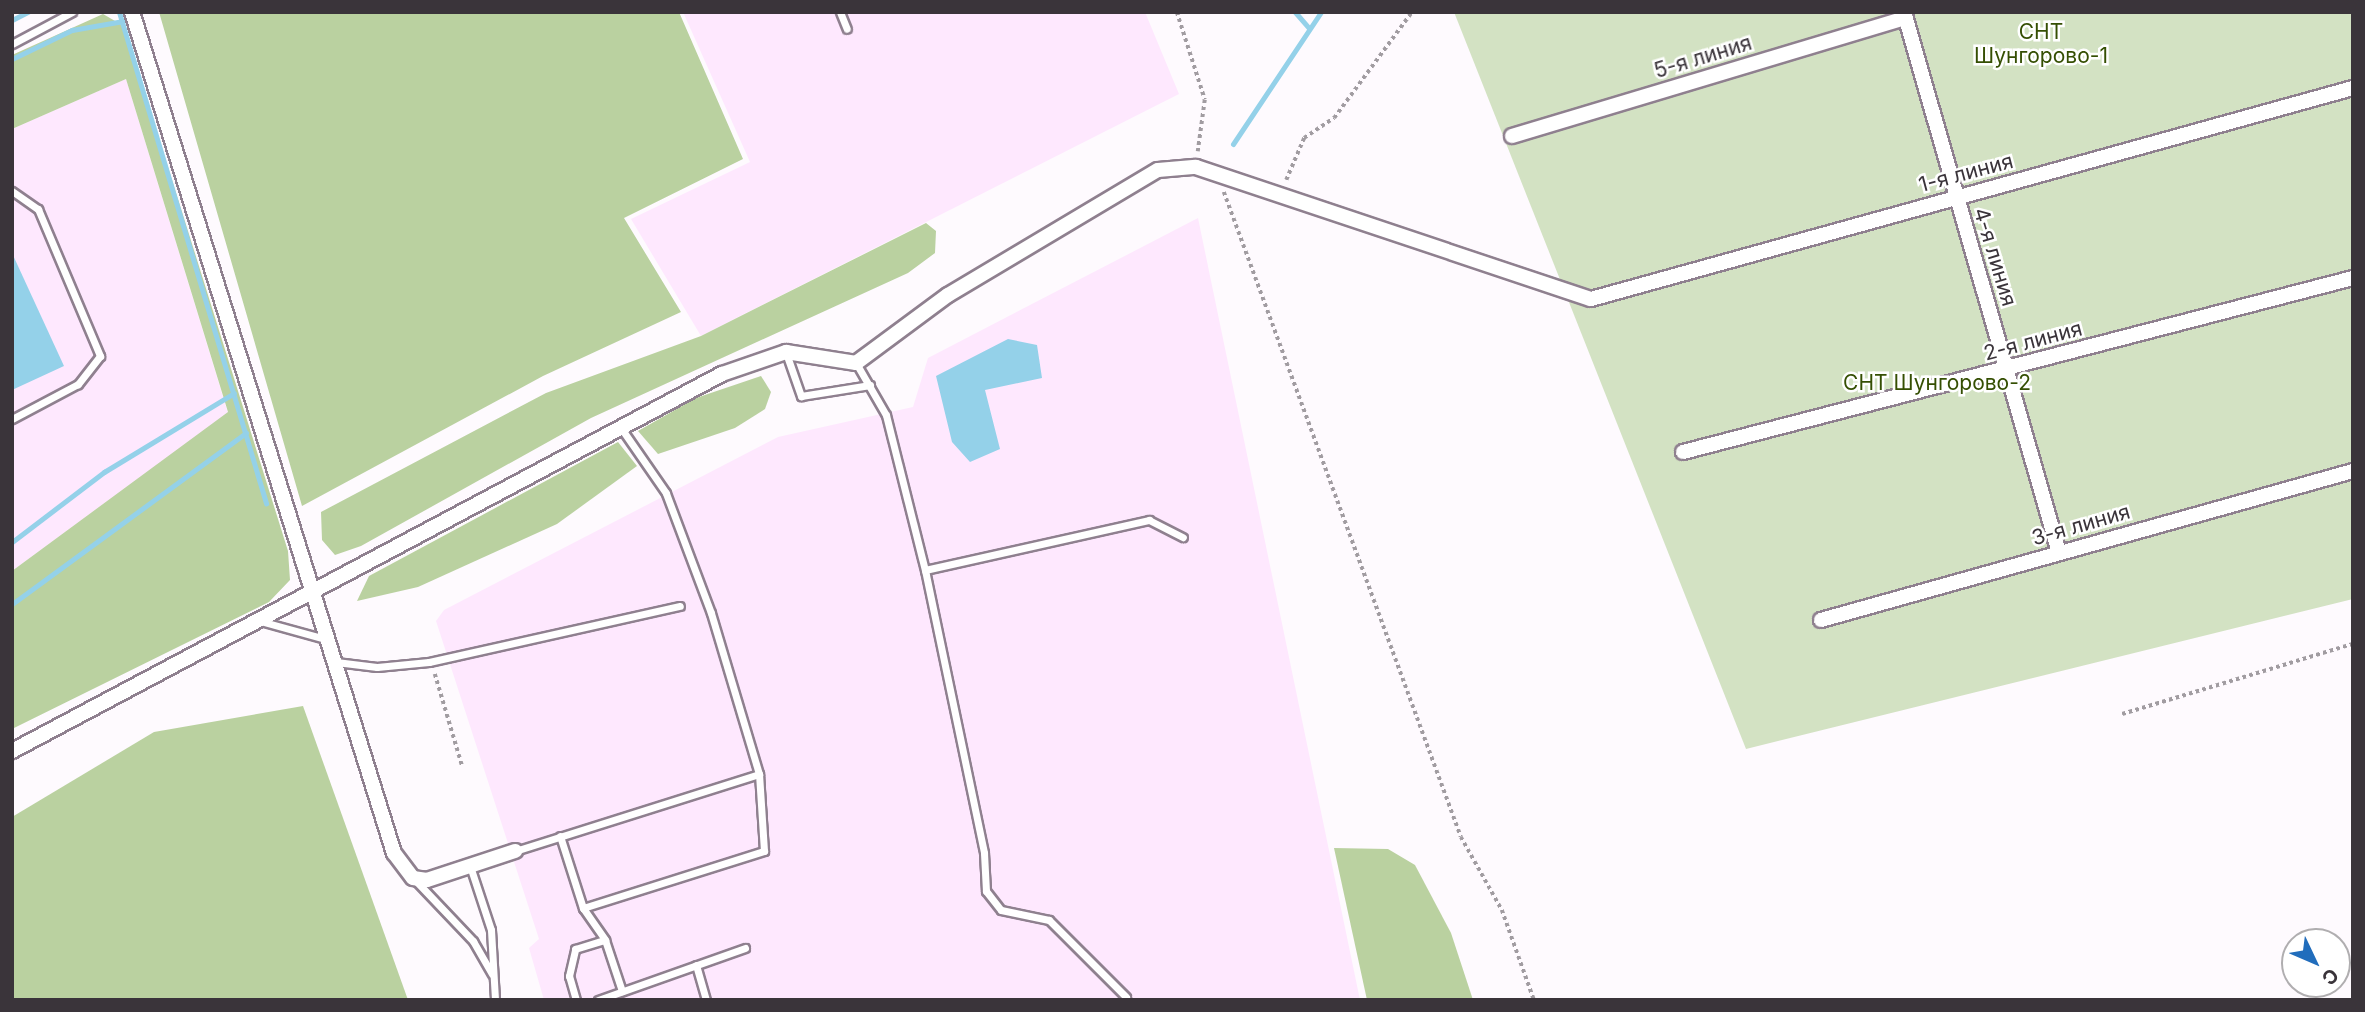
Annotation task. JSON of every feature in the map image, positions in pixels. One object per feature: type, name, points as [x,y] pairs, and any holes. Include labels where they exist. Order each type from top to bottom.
[{"type":"street","points":[[132,12],[316,590],[394,853],[413,878],[470,866],[515,851]]},
{"type":"street","name":"5-я линия","points":[[1512,136],[1905,15]]},
{"type":"street","name":"4-я линия","points":[[1905,15],[1955,198],[2059,553]]},
{"type":"street","name":"1-я линия","points":[[1281,193],[1591,299],[2353,88]]},
{"type":"street","points":[[12,751],[722,374],[786,352],[856,363],[1015,252],[1158,170],[1196,167],[1281,193]]},
{"type":"street","name":"2-я линия","points":[[1683,452],[2353,278]]},
{"type":"street","name":"3-я линия","points":[[1821,620],[2353,471]]},
{"type":"lane","points":[[12,44],[72,12]]},
{"type":"lane","points":[[840,12],[847,29]]},
{"type":"lane","points":[[12,191],[38,209],[100,356],[78,384],[12,419]]},
{"type":"lane","points":[[786,352],[801,396],[870,385]]},
{"type":"lane","points":[[856,363],[887,415],[925,570],[984,853],[986,891],[1001,910],[1049,920],[1126,997]]},
{"type":"lane","points":[[583,908],[764,851],[759,774],[666,493],[621,427]]},
{"type":"lane","points":[[925,570],[1149,520],[1183,537]]},
{"type":"lane","points":[[336,662],[377,667],[429,662],[680,606]]},
{"type":"lane","points":[[259,621],[329,640]]},
{"type":"lane","points":[[515,851],[759,774]]},
{"type":"lane","points":[[560,836],[583,908],[606,940],[622,991]]},
{"type":"lane","points":[[470,866],[491,930],[495,1000]]},
{"type":"lane","points":[[413,878],[473,941],[492,975]]},
{"type":"lane","points":[[576,1000],[569,975],[575,949],[606,940]]},
{"type":"lane","points":[[598,1000],[745,948]]},
{"type":"lane","points":[[696,965],[706,1000]]},
{"type":"path","points":[[1177,12],[1205,100],[1196,167]]},
{"type":"path","points":[[1281,193],[1304,138],[1334,118],[1412,12]]},
{"type":"path","points":[[1217,173],[1461,837],[1502,910],[1534,1000]]},
{"type":"path","points":[[2122,714],[2353,644]]},
{"type":"path","points":[[429,662],[462,765]]},
{"type":"shaded area","points":[[683,12],[1145,12],[1179,94],[701,336],[631,219],[750,162]]},
{"type":"shaded area","points":[[126,79],[228,413],[12,571],[12,129]]},
{"type":"shaded area","points":[[1198,218],[1360,1000],[544,1000],[529,948],[539,939],[436,621],[444,610],[778,437],[913,407],[928,358]]},
{"type":"green space","points":[[159,12],[679,12],[743,159],[624,218],[681,312],[543,376],[302,506]]},
{"type":"green space","name":"СНТ Шунгорово-2","points":[[1454,12],[2353,12],[2353,599],[1746,749]]},
{"type":"green space","points":[[103,14],[122,25],[138,71],[288,551],[290,580],[269,602],[12,729],[12,571],[228,412],[126,79],[12,129],[12,55]]},
{"type":"green space","points":[[926,223],[936,231],[935,253],[908,273],[591,418],[361,546],[335,555],[322,540],[321,512],[546,393],[701,336]]},
{"type":"green space","points":[[761,376],[771,392],[765,409],[735,428],[658,454],[638,431],[696,398]]},
{"type":"green space","points":[[618,442],[637,466],[557,524],[418,587],[357,601],[369,576]]},
{"type":"green space","points":[[303,706],[408,1000],[12,1000],[12,817],[154,732]]},
{"type":"green space","points":[[1334,848],[1388,849],[1415,865],[1451,933],[1473,1000],[1367,1000]]},
{"type":"water","points":[[12,253],[64,366],[12,390]]},
{"type":"water","points":[[1008,339],[1037,345],[1042,378],[985,390],[1000,449],[970,462],[952,442],[936,376]]},
{"type":"waterway","points":[[12,20],[28,12]]},
{"type":"waterway","points":[[119,12],[266,503]]},
{"type":"waterway","points":[[1295,12],[1309,28]]},
{"type":"waterway","points":[[1233,144],[1321,12]]},
{"type":"waterway","points":[[12,59],[72,30],[123,21]]},
{"type":"waterway","points":[[12,542],[104,472],[234,393]]},
{"type":"waterway","points":[[12,604],[246,433]]},
{"type":"park label","name":"СНТ Шунгорово-1","points":[[2041,44]]}]
